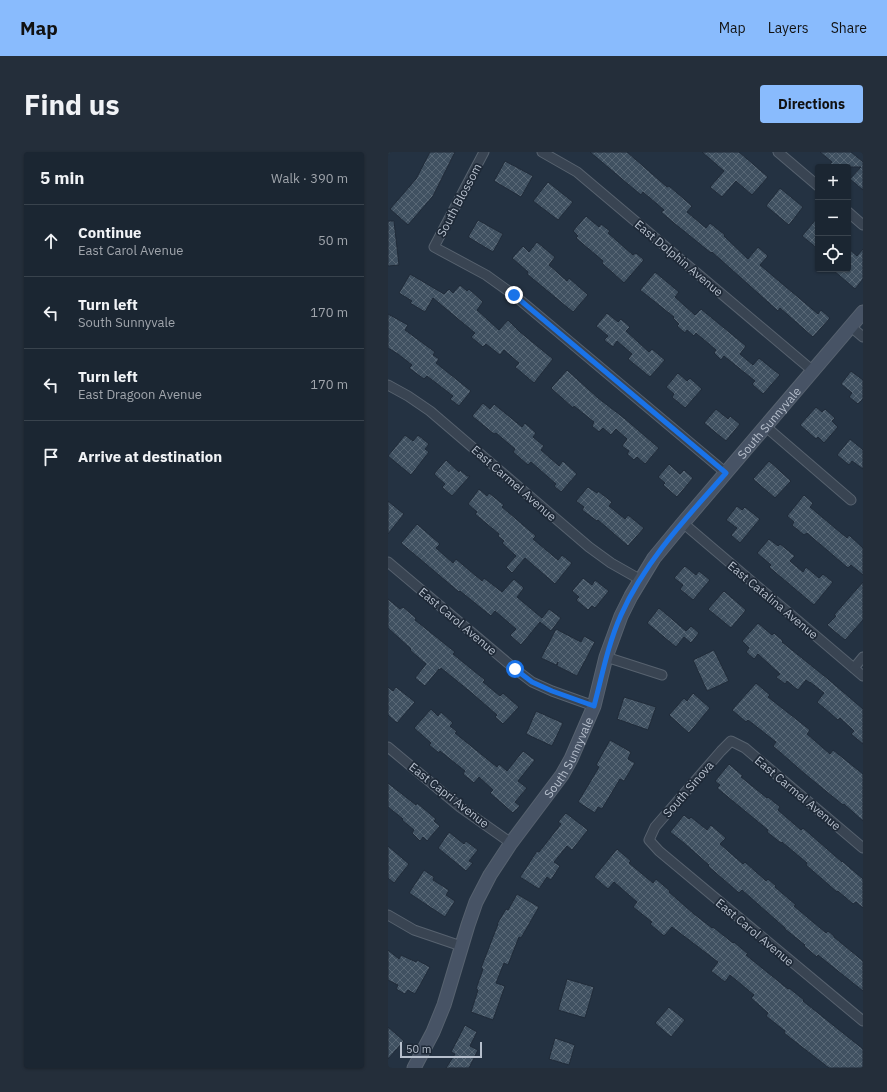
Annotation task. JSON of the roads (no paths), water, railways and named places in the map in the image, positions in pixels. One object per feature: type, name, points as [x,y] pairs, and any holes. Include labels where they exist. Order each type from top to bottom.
[{"type":"street","name":"South Blossom","points":[[484,152],[434,248],[486,275],[514,295],[726,473]]},
{"type":"street","name":"East Dolphin Avenue","points":[[542,152],[577,172],[812,371]]},
{"type":"street","points":[[778,152],[815,183]]},
{"type":"street","points":[[851,214],[863,224]]},
{"type":"street","name":"South Sunnyvale","points":[[414,1068],[434,1032],[444,1005],[461,946],[476,902],[490,875],[511,843],[562,775],[571,759],[594,706],[606,657],[621,616],[631,596],[654,558],[682,523],[863,312]]},
{"type":"street","points":[[850,326],[863,337]]},
{"type":"street","name":"East Carmel Avenue","points":[[388,385],[430,411],[589,547],[611,563],[641,580]]},
{"type":"street","points":[[765,426],[851,500]]},
{"type":"street","name":"East Catalina Avenue","points":[[682,523],[863,676]]},
{"type":"street","name":"East Carol Avenue","points":[[388,562],[532,682],[594,706]]},
{"type":"street","points":[[606,657],[662,675]]},
{"type":"street","points":[[854,668],[863,658]]},
{"type":"street","name":"East Carmel Avenue","points":[[731,741],[745,748],[863,848]]},
{"type":"street","name":"South Sinova","points":[[649,840],[655,827],[721,750],[731,741]]},
{"type":"street","name":"East Capri Avenue","points":[[388,747],[460,807],[511,843]]},
{"type":"street","name":"East Carol Avenue","points":[[649,840],[658,851],[863,1021]]},
{"type":"street","points":[[388,915],[414,930],[461,946]]}]
